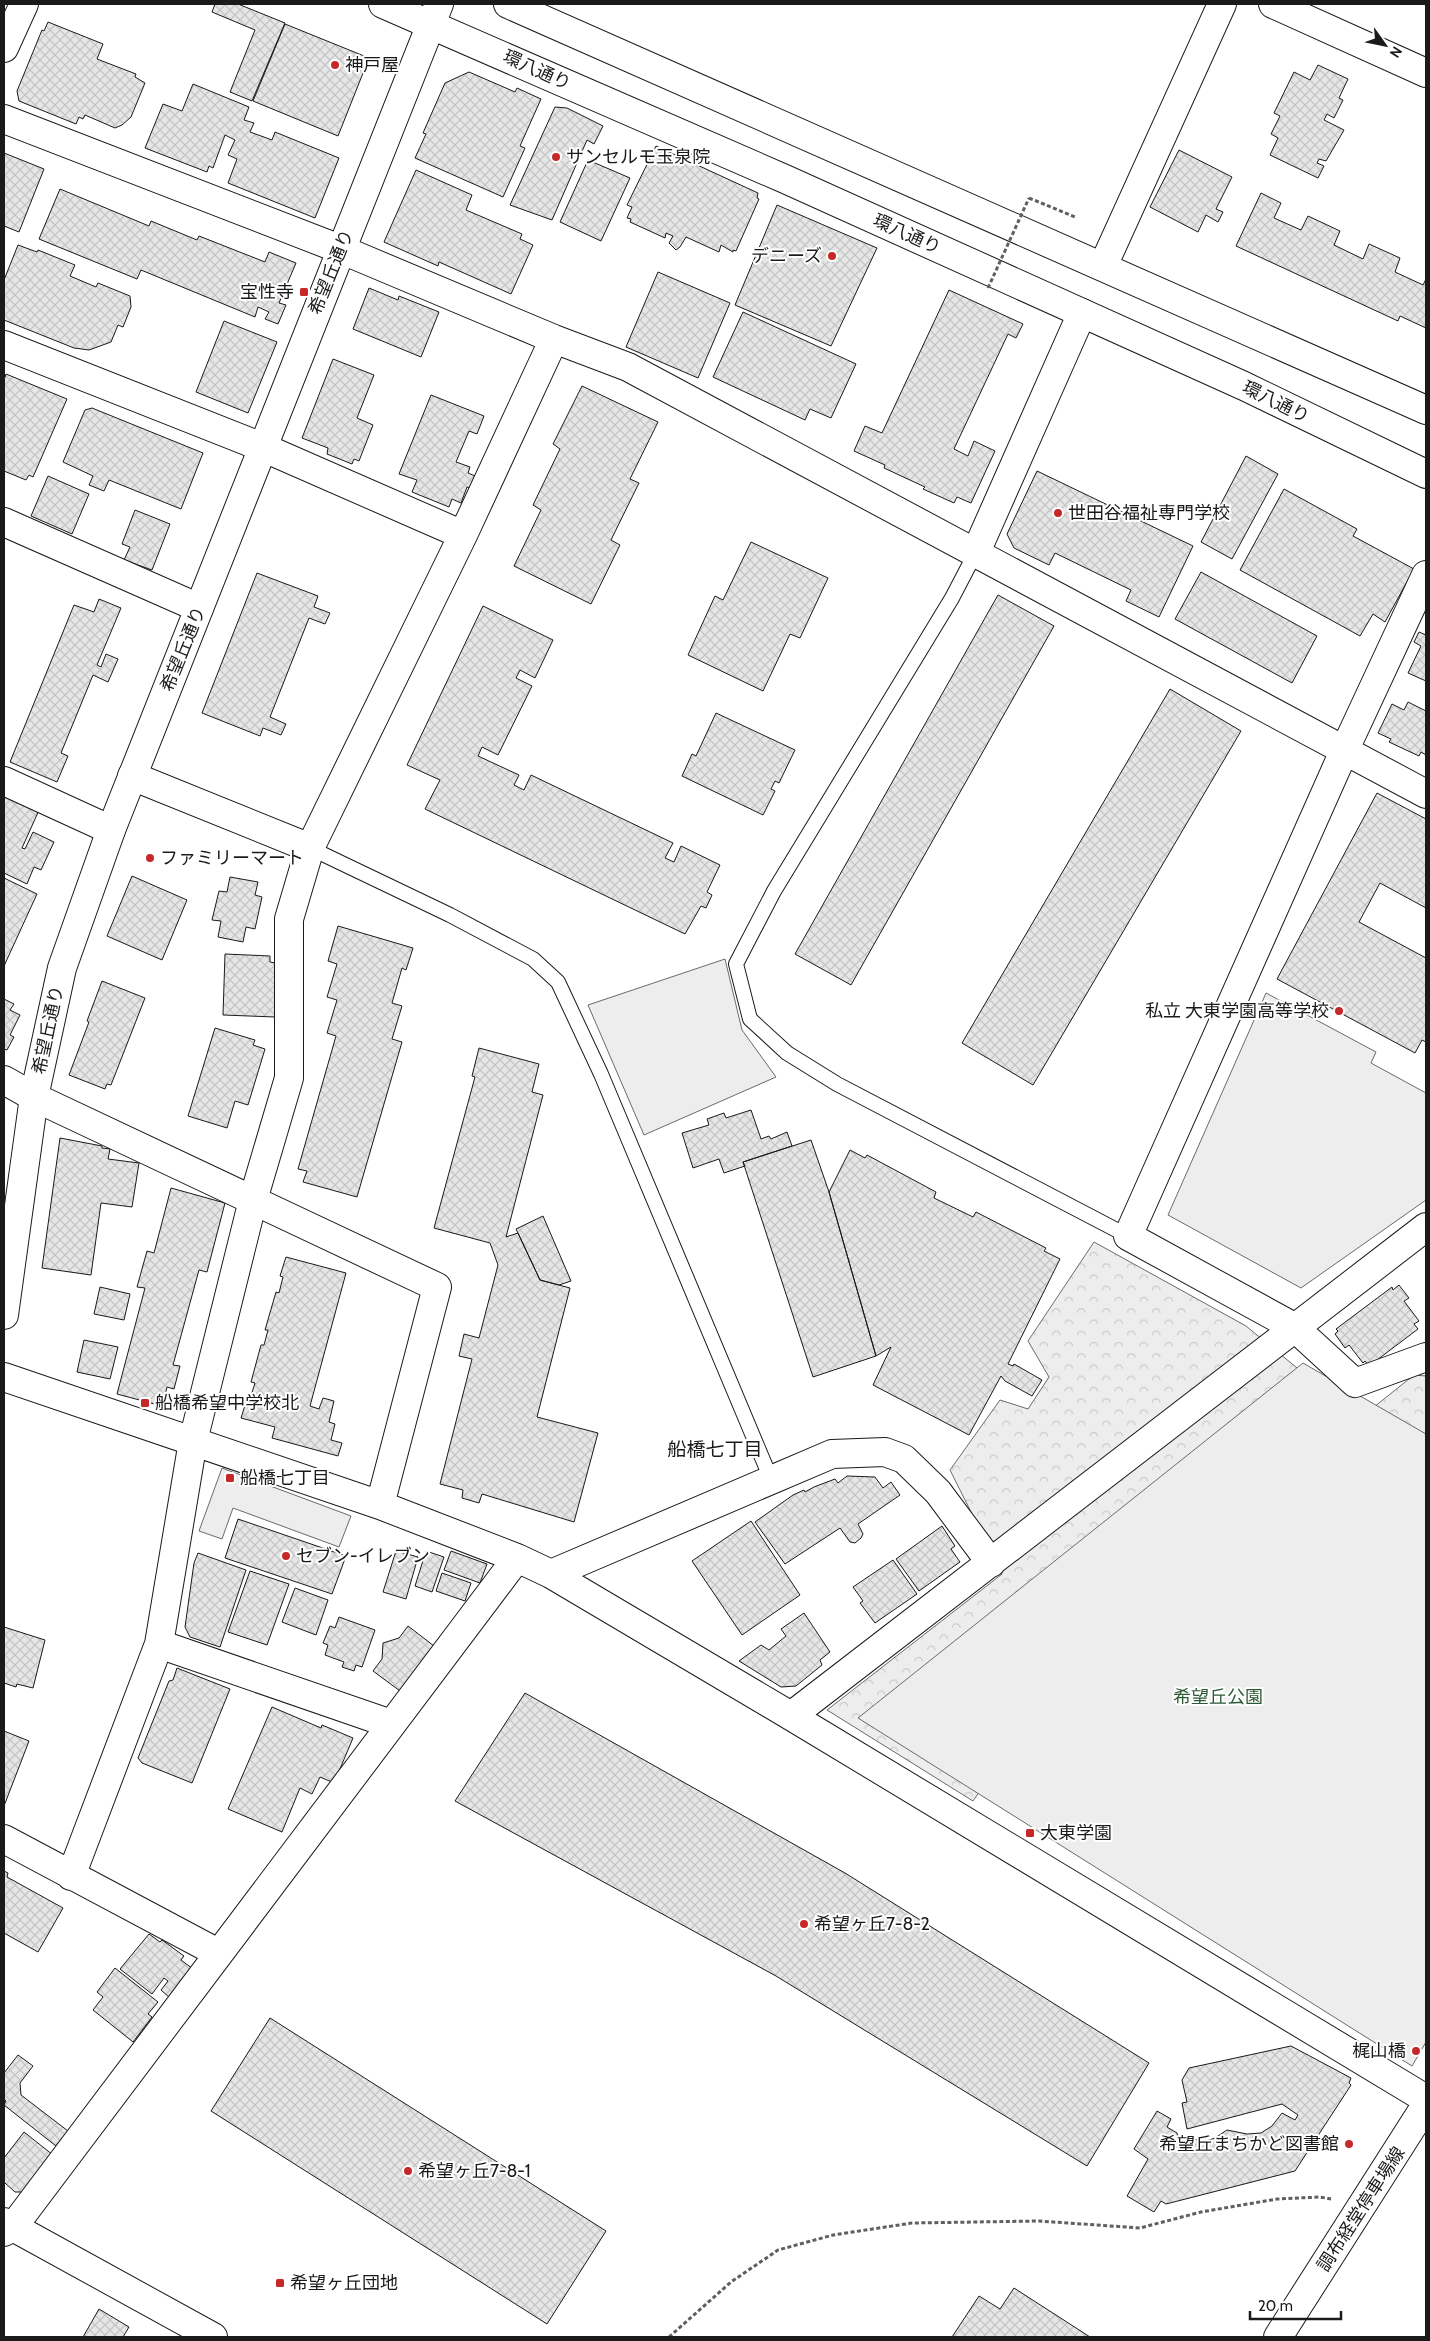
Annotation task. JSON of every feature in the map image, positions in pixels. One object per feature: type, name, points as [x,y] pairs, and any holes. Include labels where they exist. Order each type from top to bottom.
[{"type":"street","points":[[4,48],[24,4]]},
{"type":"street","name":"環八通り","points":[[383,4],[435,14],[785,178],[1244,386],[1426,474]]},
{"type":"street","points":[[508,4],[1426,410]]},
{"type":"street","points":[[1103,266],[1222,4]]},
{"type":"street","points":[[1273,4],[1426,73]]},
{"type":"street","name":"希望丘通り","points":[[4,1315],[34,1096],[62,968],[132,776],[435,14]]},
{"type":"street","points":[[4,119],[340,249],[554,339],[628,367],[1426,794]]},
{"type":"street","points":[[976,552],[1082,313]]},
{"type":"street","points":[[71,1876],[160,1644],[193,1441],[253,1200],[289,1078],[289,919],[310,848],[463,535],[554,339]]},
{"type":"street","points":[[4,345],[262,447],[463,535]]},
{"type":"street","points":[[4,522],[199,608]]},
{"type":"street","points":[[1426,575],[1345,749],[1128,1236],[1294,1327],[1355,1383],[1426,1357]]},
{"type":"street","points":[[132,776],[310,848]]},
{"type":"street","points":[[4,781],[111,830]]},
{"type":"street","points":[[4,1080],[437,1287],[380,1506]]},
{"type":"street","points":[[791,1716],[1426,1227]]},
{"type":"street","points":[[4,1377],[380,1506],[517,1558],[551,1574],[791,1716],[1426,2099]]},
{"type":"street","points":[[551,1574],[832,1454],[885,1452],[904,1459],[938,1492],[991,1563]]},
{"type":"street","points":[[213,2337],[7,2227],[218,1953],[517,1558]]},
{"type":"street","points":[[160,1644],[391,1724]]},
{"type":"street","points":[[4,1839],[218,1953]]},
{"type":"street","name":"調布経堂停車場線","points":[[1278,2337],[1426,2105]]},
{"type":"lane","points":[[976,552],[952,598],[774,891],[736,964],[750,1019],[787,1053],[837,1084],[1128,1236]]},
{"type":"lane","points":[[310,848],[450,915],[525,954],[558,982],[602,1074],[771,1479]]},
{"type":"path","points":[[988,288],[1029,198],[1075,217]]},
{"type":"path","points":[[669,2337],[731,2282],[778,2250],[833,2235],[912,2223],[1040,2221],[1140,2228],[1201,2212],[1277,2199],[1320,2197],[1363,2205]]},
{"type":"green space","points":[[1094,1242],[1246,1326],[1359,1419],[1414,1375],[1426,1376],[1426,1491],[1031,1716],[973,1801],[827,1710],[1002,1574],[950,1470],[1000,1400],[1028,1409],[1049,1377],[1028,1341]]},
{"type":"shaded area","points":[[725,959],[742,1030],[776,1077],[644,1135],[588,1005]]},
{"type":"shaded area","points":[[1266,993],[1376,1052],[1371,1063],[1426,1093],[1426,1200],[1301,1288],[1168,1215]]},
{"type":"shaded area","name":"希望丘公園","points":[[1303,1363],[1426,1434],[1426,2042],[1412,2066],[858,1718]]},
{"type":"shaded area","points":[[222,1468],[351,1516],[339,1547],[233,1508],[222,1539],[199,1531]]},
{"type":"building","points":[[215,4],[238,4],[285,23],[252,101],[230,92],[255,30],[212,12]]},
{"type":"building","points":[[48,22],[103,44],[97,59],[136,74],[135,77],[145,83],[131,117],[122,125],[115,128],[85,115],[83,119],[79,117],[76,124],[19,101],[17,91],[42,30],[44,31]]},
{"type":"building","points":[[285,24],[369,58],[338,136],[253,101]]},
{"type":"building","points":[[1318,65],[1348,79],[1339,98],[1343,100],[1334,118],[1327,114],[1324,120],[1344,130],[1326,161],[1319,159],[1317,163],[1324,166],[1318,178],[1270,155],[1278,138],[1271,134],[1280,116],[1274,113],[1294,72],[1310,80]]},
{"type":"building","points":[[469,72],[515,92],[517,88],[541,99],[520,146],[525,148],[503,197],[415,158],[426,134],[423,133],[445,83]]},
{"type":"building","points":[[193,84],[249,107],[244,120],[254,123],[250,132],[272,140],[275,132],[339,158],[315,218],[228,183],[237,159],[228,155],[235,140],[225,135],[213,168],[209,166],[207,172],[145,148],[163,104],[182,111]]},
{"type":"building","points":[[555,107],[567,108],[603,126],[594,144],[587,140],[552,220],[510,205]]},
{"type":"building","points":[[656,146],[758,193],[757,198],[759,199],[736,251],[733,250],[733,252],[721,245],[719,252],[686,237],[676,250],[669,243],[673,236],[666,233],[665,238],[630,222],[631,219],[627,218],[632,207],[627,205]]},
{"type":"building","points":[[1179,150],[1232,177],[1216,209],[1223,212],[1218,222],[1206,215],[1198,232],[1150,207]]},
{"type":"building","points":[[4,153],[44,169],[19,232],[4,226]]},
{"type":"building","points":[[588,160],[630,178],[601,241],[560,222]]},
{"type":"building","points":[[416,170],[472,195],[466,210],[522,234],[520,239],[533,245],[511,294],[439,262],[438,266],[384,242]]},
{"type":"building","points":[[60,189],[149,226],[151,221],[197,240],[199,236],[265,262],[269,252],[296,263],[279,303],[286,305],[278,324],[265,319],[269,312],[258,307],[255,317],[141,270],[137,279],[39,239]]},
{"type":"building","points":[[1261,193],[1281,203],[1274,218],[1301,230],[1308,216],[1340,231],[1334,245],[1363,259],[1369,244],[1400,258],[1395,272],[1423,285],[1426,279],[1426,328],[1400,316],[1398,321],[1236,246]]},
{"type":"building","points":[[777,205],[877,248],[831,346],[735,305]]},
{"type":"building","points":[[18,245],[37,252],[38,250],[75,265],[70,276],[96,287],[98,283],[130,296],[131,307],[123,327],[118,325],[111,342],[89,350],[74,348],[4,320],[4,280]]},
{"type":"building","points":[[658,272],[730,303],[698,378],[626,347]]},
{"type":"building","points":[[369,288],[398,300],[399,296],[439,312],[421,357],[353,329]]},
{"type":"building","points":[[949,290],[1023,324],[1016,338],[1008,334],[954,449],[968,456],[974,441],[995,451],[971,503],[957,497],[954,503],[884,468],[885,465],[854,451],[865,426],[882,433]]},
{"type":"building","points":[[743,312],[856,364],[831,418],[810,409],[805,420],[713,377]]},
{"type":"building","points":[[224,321],[277,342],[248,413],[196,392]]},
{"type":"building","points":[[333,359],[374,375],[357,418],[373,425],[359,461],[354,459],[352,464],[327,454],[328,448],[302,438]]},
{"type":"building","points":[[6,374],[67,399],[33,477],[29,475],[26,480],[4,471],[4,380]]},
{"type":"building","points":[[582,386],[658,422],[630,479],[639,483],[611,540],[620,545],[591,604],[514,566],[541,510],[533,505],[560,449],[553,444]]},
{"type":"building","points":[[431,395],[484,416],[477,434],[469,431],[456,462],[470,467],[468,473],[475,476],[470,488],[467,487],[461,503],[452,499],[449,507],[412,492],[417,480],[399,474]]},
{"type":"building","points":[[92,408],[203,453],[181,509],[109,480],[104,491],[89,485],[93,476],[63,462],[85,410]]},
{"type":"building","points":[[1246,456],[1278,474],[1232,559],[1201,542]]},
{"type":"building","points":[[1037,471],[1193,546],[1159,617],[1126,601],[1131,590],[1055,553],[1049,565],[1014,548],[1007,534]]},
{"type":"building","points":[[48,476],[89,494],[72,534],[31,516]]},
{"type":"building","points":[[1284,489],[1357,529],[1353,536],[1414,569],[1385,622],[1373,614],[1360,636],[1240,570]]},
{"type":"building","points":[[135,510],[170,524],[152,570],[124,560],[130,547],[122,544]]},
{"type":"building","points":[[751,542],[828,578],[800,638],[790,634],[763,691],[688,655],[715,596],[723,600]]},
{"type":"building","points":[[1201,572],[1317,636],[1292,683],[1175,619]]},
{"type":"building","points":[[257,573],[318,596],[314,607],[330,613],[325,624],[309,618],[270,717],[286,724],[281,735],[263,728],[260,736],[202,713]]},
{"type":"building","points":[[998,595],[1054,626],[851,985],[795,954]]},
{"type":"building","points":[[99,599],[121,608],[97,665],[101,667],[106,654],[118,659],[108,682],[93,675],[61,753],[68,756],[57,782],[10,762],[74,605],[94,612]]},
{"type":"building","points":[[483,606],[553,640],[535,678],[520,670],[516,678],[532,686],[498,755],[482,747],[478,756],[519,775],[514,785],[524,790],[531,775],[673,843],[665,858],[674,862],[681,846],[720,865],[707,892],[712,895],[706,908],[701,906],[685,934],[425,809],[440,780],[407,765]]},
{"type":"building","points":[[1419,632],[1426,635],[1426,681],[1408,673],[1421,646],[1414,642]]},
{"type":"building","points":[[1170,689],[1241,731],[1033,1085],[962,1043]]},
{"type":"building","points":[[1408,702],[1426,711],[1426,755],[1421,752],[1419,756],[1389,742],[1391,739],[1378,733],[1392,704],[1404,710]]},
{"type":"building","points":[[716,713],[795,750],[779,783],[775,781],[771,789],[775,791],[763,815],[682,776],[692,754],[696,756]]},
{"type":"building","points":[[4,791],[40,808],[22,848],[25,849],[33,832],[54,842],[41,870],[34,867],[27,884],[4,873]]},
{"type":"building","points":[[1377,793],[1426,819],[1426,908],[1380,883],[1359,922],[1426,958],[1426,1042],[1422,1040],[1415,1053],[1277,979]]},
{"type":"building","points":[[132,876],[187,900],[162,960],[107,936]]},
{"type":"building","points":[[230,877],[258,882],[255,895],[262,897],[255,929],[246,927],[243,942],[218,937],[221,921],[212,920],[219,891],[227,892]]},
{"type":"building","points":[[4,878],[37,894],[4,966]]},
{"type":"building","points":[[338,926],[413,948],[406,970],[402,968],[392,1003],[402,1006],[392,1039],[402,1042],[357,1197],[303,1182],[307,1171],[298,1169],[336,1036],[327,1033],[337,1000],[327,997],[337,964],[328,961]]},
{"type":"building","points":[[225,954],[270,956],[270,962],[276,963],[275,1017],[223,1015]]},
{"type":"building","points":[[102,981],[145,998],[111,1085],[107,1084],[105,1089],[69,1075]]},
{"type":"building","points":[[4,999],[14,1004],[10,1010],[20,1015],[10,1035],[14,1037],[7,1050],[4,1049]]},
{"type":"building","points":[[215,1028],[255,1040],[253,1045],[265,1049],[248,1105],[235,1101],[227,1128],[188,1116]]},
{"type":"building","points":[[479,1048],[539,1064],[532,1092],[543,1095],[506,1237],[518,1233],[540,1280],[570,1288],[537,1417],[598,1433],[574,1522],[482,1494],[479,1503],[462,1498],[463,1490],[440,1484],[472,1359],[459,1356],[464,1334],[479,1338],[498,1265],[490,1243],[434,1228],[475,1077],[472,1076]]},
{"type":"building","points":[[751,1110],[761,1139],[769,1136],[771,1139],[787,1132],[792,1146],[743,1162],[745,1166],[724,1173],[719,1159],[693,1168],[682,1133],[709,1125],[707,1119],[724,1113],[726,1118]]},
{"type":"building","points":[[60,1138],[110,1149],[108,1159],[139,1163],[132,1207],[101,1203],[91,1275],[42,1268]]},
{"type":"building","points":[[811,1140],[829,1192],[876,1356],[813,1377],[743,1162]]},
{"type":"building","points":[[850,1150],[865,1158],[867,1155],[936,1192],[934,1198],[973,1217],[976,1212],[1046,1248],[1044,1251],[1060,1259],[1008,1364],[1013,1366],[1014,1364],[1042,1380],[1032,1396],[1005,1381],[1001,1376],[969,1435],[873,1385],[891,1347],[876,1356],[829,1192]]},
{"type":"building","points":[[171,1188],[225,1203],[207,1272],[199,1270],[173,1365],[180,1366],[174,1389],[167,1387],[162,1406],[117,1394],[145,1288],[137,1287],[147,1251],[154,1253]]},
{"type":"building","points":[[543,1216],[571,1281],[559,1285],[540,1280],[516,1229]]},
{"type":"building","points":[[286,1257],[346,1273],[310,1406],[319,1409],[323,1398],[334,1401],[329,1422],[335,1424],[331,1440],[342,1443],[338,1456],[272,1438],[275,1427],[241,1418],[255,1383],[251,1382],[261,1345],[264,1345],[268,1330],[265,1330],[276,1292],[279,1293],[283,1277],[280,1276]]},
{"type":"building","points":[[1399,1285],[1409,1298],[1404,1301],[1419,1321],[1414,1324],[1418,1329],[1369,1366],[1365,1361],[1363,1363],[1349,1345],[1345,1348],[1335,1334],[1338,1331],[1336,1329],[1392,1287],[1393,1290]]},
{"type":"building","points":[[100,1287],[130,1294],[124,1320],[94,1314]]},
{"type":"building","points":[[84,1340],[118,1347],[110,1379],[77,1372]]},
{"type":"building","points":[[847,1476],[875,1477],[883,1488],[891,1482],[900,1495],[858,1524],[863,1534],[855,1543],[850,1542],[840,1528],[785,1564],[755,1522],[793,1495],[835,1479],[838,1483]]},
{"type":"building","points":[[238,1519],[346,1556],[332,1594],[225,1558]]},
{"type":"building","points":[[751,1521],[800,1595],[742,1635],[692,1561]]},
{"type":"building","points":[[942,1526],[955,1546],[951,1549],[960,1562],[919,1591],[896,1559]]},
{"type":"building","points":[[396,1551],[418,1557],[406,1599],[383,1592]]},
{"type":"building","points":[[426,1551],[444,1557],[432,1592],[415,1586]]},
{"type":"building","points":[[451,1551],[487,1564],[480,1583],[444,1570]]},
{"type":"building","points":[[198,1553],[246,1570],[220,1647],[190,1637],[185,1627],[194,1563]]},
{"type":"building","points":[[893,1560],[917,1594],[875,1623],[860,1603],[863,1601],[853,1587]]},
{"type":"building","points":[[250,1571],[289,1584],[267,1645],[228,1632]]},
{"type":"building","points":[[442,1573],[471,1583],[465,1601],[436,1591]]},
{"type":"building","points":[[295,1588],[328,1600],[316,1635],[282,1622]]},
{"type":"building","points":[[804,1613],[830,1652],[820,1660],[822,1665],[796,1686],[781,1687],[739,1661],[761,1645],[769,1650],[786,1636],[781,1629]]},
{"type":"building","points":[[339,1617],[375,1630],[362,1667],[356,1665],[354,1671],[342,1667],[344,1662],[325,1655],[328,1645],[323,1643],[330,1626],[335,1628]]},
{"type":"building","points":[[408,1626],[434,1646],[421,1669],[418,1667],[400,1691],[373,1671],[382,1659],[383,1643],[399,1638]]},
{"type":"building","points":[[4,1627],[45,1640],[33,1688],[17,1684],[16,1687],[4,1683]]},
{"type":"building","points":[[177,1668],[230,1689],[192,1783],[142,1763],[138,1758],[169,1681],[173,1680]]},
{"type":"building","name":"希望ヶ丘7-8-2","points":[[525,1693],[845,1873],[1149,2063],[1087,2166],[776,1976],[455,1801]]},
{"type":"building","points":[[272,1707],[321,1728],[322,1725],[353,1738],[334,1783],[320,1777],[312,1794],[300,1788],[282,1832],[228,1809]]},
{"type":"building","points":[[4,1731],[29,1741],[4,1806]]},
{"type":"building","points":[[4,1871],[8,1873],[7,1877],[63,1908],[38,1952],[4,1933]]},
{"type":"building","points":[[149,1934],[160,1942],[162,1940],[184,1956],[181,1960],[193,1969],[170,1998],[161,1990],[168,1981],[164,1978],[152,1994],[120,1969]]},
{"type":"building","points":[[115,1968],[158,2002],[148,2014],[152,2017],[133,2042],[93,2010],[103,1997],[97,1992]]},
{"type":"building","name":"希望ヶ丘7-8-1","points":[[270,2018],[606,2231],[547,2324],[211,2111]]},
{"type":"building","points":[[1291,2046],[1351,2078],[1349,2083],[1351,2085],[1295,2171],[1166,2204],[1161,2201],[1154,2212],[1127,2196],[1148,2159],[1134,2149],[1157,2111],[1171,2119],[1167,2127],[1177,2133],[1179,2142],[1191,2139],[1206,2141],[1215,2138],[1227,2130],[1247,2134],[1261,2133],[1272,2126],[1282,2113],[1295,2120],[1298,2115],[1282,2104],[1187,2129],[1182,2103],[1187,2102],[1182,2080],[1189,2068]]},
{"type":"building","points":[[18,2055],[33,2066],[20,2083],[21,2095],[68,2131],[56,2146],[4,2105],[6,2101],[4,2099],[4,2073]]},
{"type":"building","points":[[24,2132],[53,2155],[24,2192],[15,2192],[5,2183],[4,2185],[4,2158]]},
{"type":"building","points":[[1014,2288],[1090,2337],[952,2337],[979,2296],[1000,2309]]},
{"type":"building","points":[[99,2309],[129,2327],[123,2337],[83,2337]]},
{"type":"place","name":"神戸屋","points":[[335,65]]},
{"type":"place","name":"サンセルモ玉泉院","points":[[556,157]]},
{"type":"place","name":"デニーズ","points":[[832,256]]},
{"type":"place","name":"宝性寺","points":[[304,292]]},
{"type":"place","name":"世田谷福祉専門学校","points":[[1058,513]]},
{"type":"place","name":"ファミリーマート","points":[[150,858]]},
{"type":"place","name":"私立 大東学園高等学校","points":[[1339,1011]]},
{"type":"place","name":"船橋希望中学校北","points":[[145,1403]]},
{"type":"place","name":"船橋七丁目","points":[[230,1478]]},
{"type":"place","name":"セブン-イレブン","points":[[286,1556]]},
{"type":"place","name":"大東学園","points":[[1030,1833]]},
{"type":"place","name":"希望ヶ丘7-8-2","points":[[804,1924]]},
{"type":"place","name":"梶山橋","points":[[1416,2051]]},
{"type":"place","name":"希望丘まちかど図書館","points":[[1349,2144]]},
{"type":"place","name":"希望ヶ丘7-8-1","points":[[408,2171]]},
{"type":"place","name":"希望ヶ丘団地","points":[[280,2283]]},
{"type":"district","name":"船橋七丁目","points":[[715,1449]]}]
